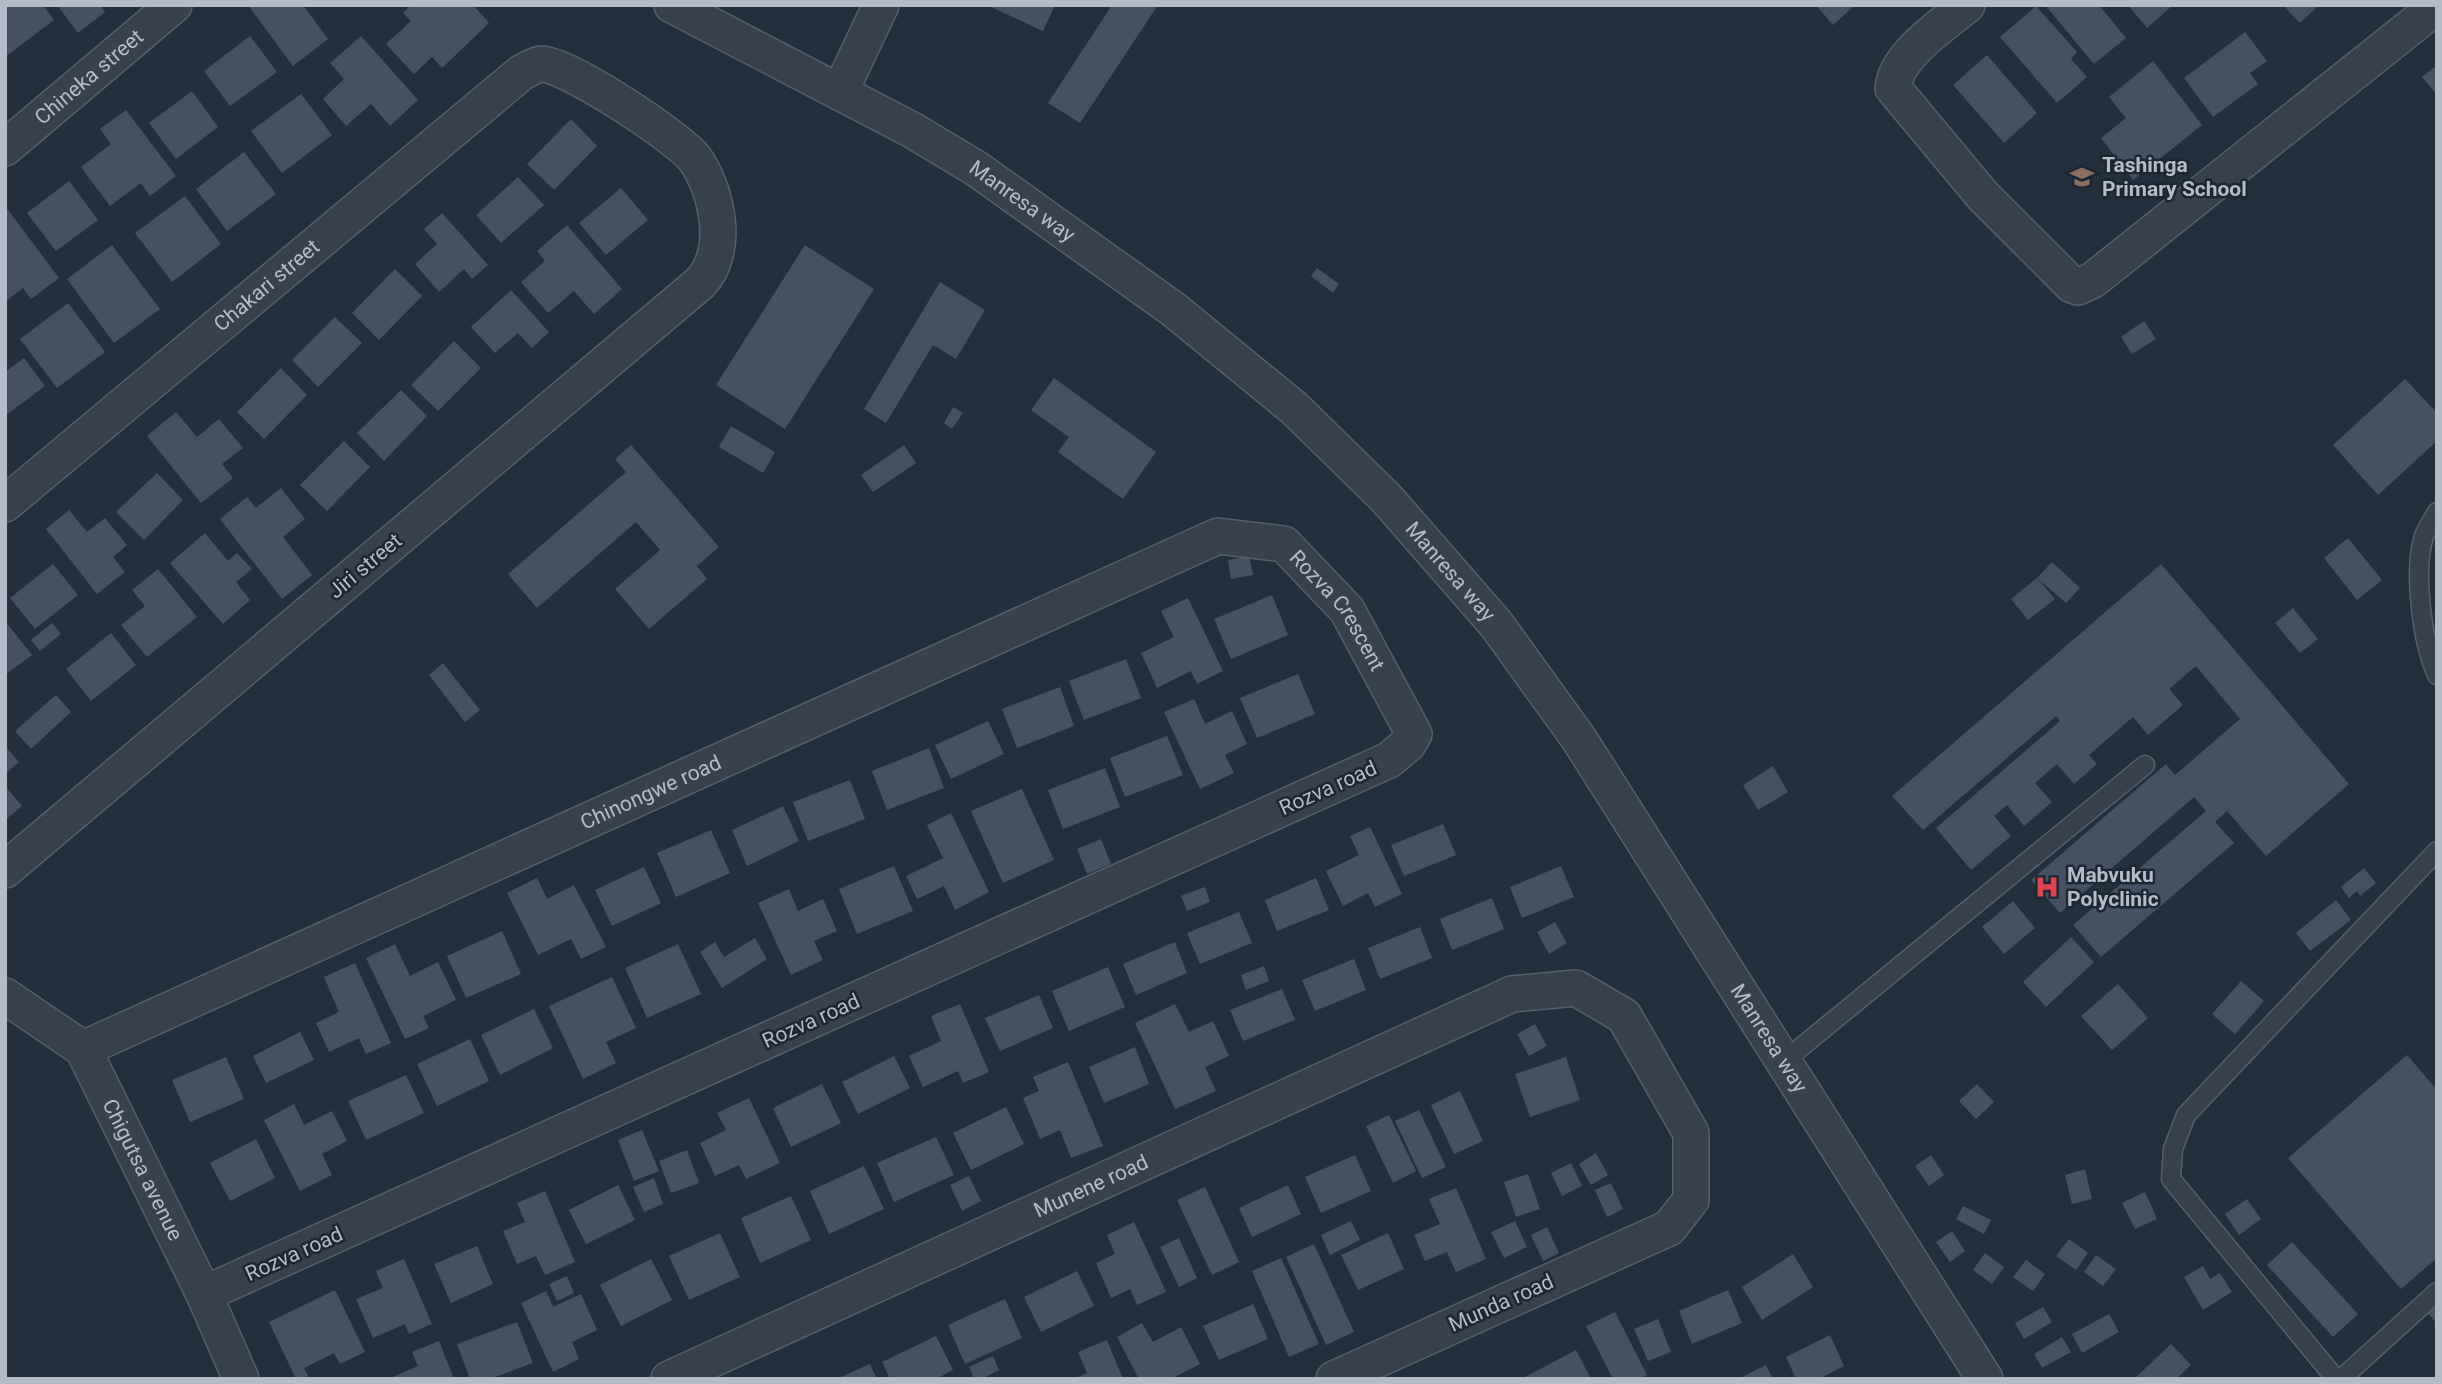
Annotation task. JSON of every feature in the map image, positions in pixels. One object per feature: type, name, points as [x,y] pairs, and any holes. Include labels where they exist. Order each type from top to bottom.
[{"type":"street","name":"Chineka street","points":[[5,148],[174,5]]},
{"type":"street","name":"Manresa way","points":[[672,5],[912,130],[977,169],[1173,309],[1294,408],[1386,498],[1496,624],[1579,738],[1985,1379]]},
{"type":"street","points":[[840,92],[881,5]]},
{"type":"street","points":[[1967,5],[1921,44],[1900,66],[1893,88],[1983,196],[2071,285],[2078,287],[2094,280],[2437,6]]},
{"type":"street","name":"Jiri street","points":[[5,870],[710,273],[719,239],[713,200],[702,172],[682,145],[639,115],[573,76],[541,64],[530,68]]},
{"type":"street","name":"Chakari street","points":[[5,504],[530,68]]},
{"type":"street","name":"Rozva Crescent","points":[[1218,536],[1284,544],[1347,610],[1414,734],[1411,739]]},
{"type":"street","name":"Chinongwe road","points":[[83,1049],[1218,536]]},
{"type":"street","name":"Rozva road","points":[[204,1294],[1389,760],[1411,739]]},
{"type":"street","name":"Munene road","points":[[669,1379],[1512,994],[1576,988],[1624,1016],[1690,1133],[1691,1200],[1669,1228]]},
{"type":"street","name":"Chigutsa avenue","points":[[5,996],[83,1049],[204,1294],[241,1379]]},
{"type":"street","name":"Munda road","points":[[1334,1379],[1669,1228]]},
{"type":"lane","points":[[2437,512],[2424,537],[2418,579],[2428,657],[2437,675]]},
{"type":"lane","points":[[1783,1062],[2145,765]]},
{"type":"lane","points":[[2437,851],[2186,1115],[2173,1149],[2171,1179],[2338,1379],[2437,1292]]},
{"type":"building","points":[[5,5],[43,5],[54,20],[5,57]]},
{"type":"building","points":[[57,5],[100,5],[105,12],[78,33]]},
{"type":"building","points":[[248,5],[303,5],[328,39],[293,66]]},
{"type":"building","points":[[411,5],[473,5],[489,23],[442,68],[432,57],[414,74],[386,44],[411,21],[403,13]]},
{"type":"building","points":[[987,5],[1055,5],[1043,31]]},
{"type":"building","points":[[1112,5],[1158,5],[1080,123],[1048,103]]},
{"type":"building","points":[[1816,5],[1855,5],[1833,25]]},
{"type":"building","points":[[2045,5],[2099,5],[2126,38],[2094,64]]},
{"type":"building","points":[[2128,5],[2173,5],[2147,28]]},
{"type":"building","points":[[2283,5],[2319,5],[2300,23]]},
{"type":"building","points":[[2036,6],[2077,52],[2071,59],[2087,77],[2057,103],[2000,37]]},
{"type":"building","points":[[2245,32],[2267,61],[2250,73],[2258,84],[2213,117],[2184,78]]},
{"type":"building","points":[[250,36],[277,72],[230,106],[204,71]]},
{"type":"building","points":[[361,36],[418,100],[390,126],[371,104],[346,126],[323,99],[344,79],[330,63]]},
{"type":"building","points":[[1987,55],[2037,113],[2004,143],[1953,85]]},
{"type":"building","points":[[2153,61],[2202,125],[2133,180],[2101,138],[2126,118],[2109,97]]},
{"type":"building","points":[[2437,65],[2437,95],[2422,77]]},
{"type":"building","points":[[192,91],[218,127],[176,159],[149,123]]},
{"type":"building","points":[[301,94],[332,135],[282,173],[251,131]]},
{"type":"building","points":[[126,110],[176,176],[150,196],[141,183],[110,206],[81,167],[111,144],[100,129]]},
{"type":"building","points":[[571,119],[597,146],[554,190],[527,164]]},
{"type":"building","points":[[244,152],[276,194],[227,231],[196,189]]},
{"type":"building","points":[[518,177],[544,205],[501,243],[476,215]]},
{"type":"building","points":[[69,181],[98,220],[56,251],[27,213]]},
{"type":"building","points":[[621,188],[648,220],[606,255],[579,223]]},
{"type":"building","points":[[185,196],[221,244],[172,282],[135,233]]},
{"type":"building","points":[[5,206],[59,278],[31,299],[23,288],[5,302]]},
{"type":"building","points":[[442,213],[488,265],[472,279],[464,269],[439,292],[415,264],[437,244],[424,229]]},
{"type":"building","points":[[567,225],[622,289],[594,314],[574,291],[548,313],[521,282],[545,261],[537,251]]},
{"type":"building","points":[[112,245],[160,309],[114,343],[67,279]]},
{"type":"building","points":[[805,245],[874,289],[785,429],[716,385]]},
{"type":"building","points":[[1317,268],[1339,284],[1333,293],[1311,276]]},
{"type":"building","points":[[395,269],[422,296],[379,340],[352,313]]},
{"type":"building","points":[[940,282],[985,310],[956,359],[933,345],[886,423],[864,409]]},
{"type":"building","points":[[511,290],[549,332],[532,348],[518,333],[495,353],[471,327]]},
{"type":"building","points":[[68,303],[105,352],[57,388],[20,339]]},
{"type":"building","points":[[335,317],[362,343],[318,387],[292,360]]},
{"type":"building","points":[[2144,321],[2156,339],[2132,354],[2121,337]]},
{"type":"building","points":[[454,341],[481,368],[438,411],[411,385]]},
{"type":"building","points":[[24,358],[45,386],[5,416],[5,372]]},
{"type":"building","points":[[281,368],[307,395],[264,439],[237,412]]},
{"type":"building","points":[[1054,378],[1156,452],[1123,499],[1058,452],[1069,437],[1031,410]]},
{"type":"building","points":[[2405,379],[2437,413],[2437,441],[2378,495],[2333,445]]},
{"type":"building","points":[[401,390],[427,416],[384,461],[357,433]]},
{"type":"building","points":[[953,407],[963,413],[952,429],[944,423]]},
{"type":"building","points":[[176,412],[197,437],[219,419],[243,448],[222,464],[233,478],[201,503],[147,436]]},
{"type":"building","points":[[731,426],[775,452],[763,473],[719,447]]},
{"type":"building","points":[[344,441],[370,467],[327,511],[300,485]]},
{"type":"building","points":[[631,445],[719,547],[697,566],[707,579],[649,629],[615,589],[660,550],[636,522],[537,608],[508,574],[626,472],[615,459]]},
{"type":"building","points":[[904,445],[916,463],[873,492],[861,475]]},
{"type":"building","points":[[157,473],[183,500],[144,540],[116,512]]},
{"type":"building","points":[[281,488],[305,519],[283,537],[312,575],[282,599],[220,519],[247,497],[256,508]]},
{"type":"building","points":[[69,510],[87,532],[105,518],[127,545],[113,557],[125,572],[97,594],[46,529]]},
{"type":"building","points":[[205,533],[228,561],[237,553],[252,569],[236,582],[250,600],[223,624],[170,563]]},
{"type":"building","points":[[2348,538],[2382,580],[2357,600],[2324,558]]},
{"type":"building","points":[[1249,556],[1253,575],[1231,579],[1228,560]]},
{"type":"building","points":[[2052,562],[2080,588],[2066,603],[2037,578]]},
{"type":"building","points":[[53,564],[78,595],[35,629],[10,598]]},
{"type":"building","points":[[2161,564],[2349,784],[2266,856],[2227,811],[2215,822],[2234,843],[2101,957],[2073,925],[2206,811],[2194,797],[2060,913],[2031,880],[2166,764],[2175,775],[2240,719],[2196,666],[2169,689],[2183,705],[2148,735],[2133,717],[2089,755],[2097,764],[2074,784],[2057,764],[2035,783],[2052,802],[2024,826],[2007,805],[1994,816],[2011,836],[1971,870],[1936,828],[2060,721],[2056,716],[1923,830],[1892,796]]},
{"type":"building","points":[[158,569],[197,617],[147,657],[121,625],[145,606],[132,590]]},
{"type":"building","points":[[2037,578],[2055,599],[2028,620],[2011,599]]},
{"type":"building","points":[[1272,595],[1288,635],[1231,659],[1214,619]]},
{"type":"building","points":[[1188,598],[1223,671],[1197,684],[1191,671],[1157,688],[1141,653],[1174,637],[1161,611]]},
{"type":"building","points":[[2293,608],[2318,639],[2300,653],[2275,623]]},
{"type":"building","points":[[5,621],[32,655],[5,675]]},
{"type":"building","points":[[52,623],[61,634],[40,651],[31,640]]},
{"type":"building","points":[[111,633],[136,665],[91,701],[66,669]]},
{"type":"building","points":[[1126,659],[1141,698],[1084,720],[1069,681]]},
{"type":"building","points":[[443,663],[480,710],[465,722],[429,675]]},
{"type":"building","points":[[1298,674],[1315,714],[1257,738],[1240,698]]},
{"type":"building","points":[[1060,687],[1074,726],[1017,748],[1002,709]]},
{"type":"building","points":[[56,695],[71,712],[31,749],[15,731]]},
{"type":"building","points":[[1194,699],[1205,724],[1232,711],[1247,744],[1225,755],[1234,773],[1200,789],[1164,712]]},
{"type":"building","points":[[988,721],[1004,754],[951,779],[935,745]]},
{"type":"building","points":[[1167,736],[1183,775],[1125,797],[1110,758]]},
{"type":"building","points":[[5,746],[19,762],[5,774]]},
{"type":"building","points":[[929,748],[944,788],[887,810],[872,771]]},
{"type":"building","points":[[1773,766],[1788,792],[1758,810],[1743,785]]},
{"type":"building","points":[[1105,768],[1120,807],[1063,829],[1048,790]]},
{"type":"building","points":[[850,780],[865,819],[808,841],[793,802]]},
{"type":"building","points":[[5,786],[22,806],[5,820]]},
{"type":"building","points":[[1022,789],[1054,860],[1003,883],[971,811]]},
{"type":"building","points":[[783,806],[799,841],[747,866],[732,830]]},
{"type":"building","points":[[951,813],[989,892],[955,910],[944,886],[917,899],[906,876],[943,858],[927,825]]},
{"type":"building","points":[[1443,824],[1456,855],[1404,876],[1391,845]]},
{"type":"building","points":[[1370,827],[1402,894],[1375,907],[1368,893],[1343,906],[1326,871],[1359,855],[1350,836]]},
{"type":"building","points":[[711,830],[730,873],[676,897],[657,853]]},
{"type":"building","points":[[1101,839],[1111,864],[1087,874],[1077,849]]},
{"type":"building","points":[[894,866],[913,911],[857,934],[839,889]]},
{"type":"building","points":[[1561,866],[1574,897],[1522,918],[1510,887]]},
{"type":"building","points":[[644,867],[661,903],[612,926],[595,890]]},
{"type":"building","points":[[2364,868],[2376,883],[2360,896],[2357,891],[2349,898],[2341,887]]},
{"type":"building","points":[[537,878],[547,899],[574,885],[606,947],[581,959],[571,939],[538,955],[507,893]]},
{"type":"building","points":[[1316,878],[1329,910],[1277,931],[1265,900]]},
{"type":"building","points":[[1205,887],[1210,902],[1187,911],[1181,896]]},
{"type":"building","points":[[789,889],[798,911],[823,899],[837,931],[814,941],[823,960],[791,975],[758,903]]},
{"type":"building","points":[[1492,898],[1504,929],[1452,950],[1440,919]]},
{"type":"building","points":[[2336,900],[2351,920],[2310,951],[2296,933]]},
{"type":"building","points":[[2013,901],[2035,928],[2004,954],[1982,927]]},
{"type":"building","points":[[1239,912],[1252,943],[1200,964],[1187,933]]},
{"type":"building","points":[[1555,922],[1567,943],[1549,954],[1537,932]]},
{"type":"building","points":[[1420,927],[1432,958],[1380,979],[1368,948]]},
{"type":"building","points":[[502,931],[521,974],[466,998],[447,956]]},
{"type":"building","points":[[2071,937],[2094,962],[2046,1007],[2023,982]]},
{"type":"building","points":[[755,938],[767,959],[722,988],[700,952],[715,942],[724,957]]},
{"type":"building","points":[[1175,942],[1187,973],[1136,995],[1123,964]]},
{"type":"building","points":[[395,944],[410,976],[438,962],[456,1000],[423,1016],[429,1028],[405,1039],[366,958]]},
{"type":"building","points":[[678,944],[701,994],[647,1018],[625,968]]},
{"type":"building","points":[[1354,959],[1366,990],[1315,1011],[1302,980]]},
{"type":"building","points":[[355,963],[391,1043],[366,1054],[359,1038],[329,1052],[316,1023],[339,1012],[324,977]]},
{"type":"building","points":[[1264,966],[1269,981],[1246,990],[1241,975]]},
{"type":"building","points":[[1108,967],[1125,1007],[1069,1031],[1052,991]]},
{"type":"building","points":[[612,977],[636,1028],[606,1042],[616,1063],[583,1079],[549,1006]]},
{"type":"building","points":[[2241,981],[2264,1001],[2235,1034],[2212,1014]]},
{"type":"building","points":[[2118,984],[2148,1018],[2112,1050],[2081,1016]]},
{"type":"building","points":[[1282,989],[1295,1020],[1243,1041],[1230,1010]]},
{"type":"building","points":[[1039,995],[1053,1028],[1000,1051],[985,1018]]},
{"type":"building","points":[[960,1004],[989,1072],[963,1083],[958,1071],[923,1087],[909,1056],[941,1041],[931,1016]]},
{"type":"building","points":[[1175,1004],[1189,1032],[1213,1021],[1229,1056],[1205,1067],[1216,1091],[1175,1109],[1135,1023]]},
{"type":"building","points":[[534,1009],[553,1048],[500,1075],[481,1035]]},
{"type":"building","points":[[1535,1024],[1547,1046],[1529,1056],[1517,1034]]},
{"type":"building","points":[[300,1032],[314,1060],[266,1083],[253,1056]]},
{"type":"building","points":[[470,1039],[489,1081],[437,1106],[417,1064]]},
{"type":"building","points":[[1135,1047],[1149,1084],[1104,1103],[1089,1067]]},
{"type":"building","points":[[2407,1055],[2437,1090],[2437,1258],[2401,1289],[2288,1158]]},
{"type":"building","points":[[894,1056],[910,1088],[858,1114],[842,1082]]},
{"type":"building","points":[[226,1057],[244,1099],[190,1122],[172,1080]]},
{"type":"building","points":[[1566,1057],[1580,1100],[1530,1117],[1515,1074]]},
{"type":"building","points":[[1068,1062],[1103,1146],[1071,1158],[1060,1130],[1040,1139],[1023,1098],[1039,1091],[1033,1077]]},
{"type":"building","points":[[406,1075],[424,1113],[366,1140],[348,1101]]},
{"type":"building","points":[[822,1084],[841,1123],[791,1147],[773,1108]]},
{"type":"building","points":[[1977,1084],[1994,1102],[1976,1119],[1959,1101]]},
{"type":"building","points":[[1460,1091],[1483,1141],[1454,1154],[1431,1105]]},
{"type":"building","points":[[749,1098],[780,1163],[746,1179],[739,1165],[715,1176],[700,1143],[726,1130],[717,1113]]},
{"type":"building","points":[[294,1104],[304,1125],[332,1111],[347,1141],[322,1154],[332,1175],[300,1191],[264,1120]]},
{"type":"building","points":[[1006,1107],[1024,1144],[971,1170],[953,1133]]},
{"type":"building","points":[[1419,1110],[1446,1167],[1422,1178],[1395,1121]]},
{"type":"building","points":[[1389,1115],[1416,1171],[1393,1183],[1366,1126]]},
{"type":"building","points":[[642,1130],[659,1171],[634,1181],[618,1140]]},
{"type":"building","points":[[936,1137],[954,1175],[894,1202],[877,1163]]},
{"type":"building","points":[[256,1139],[275,1178],[230,1201],[210,1163]]},
{"type":"building","points":[[687,1150],[699,1183],[671,1193],[659,1161]]},
{"type":"building","points":[[1596,1153],[1608,1175],[1591,1185],[1579,1164]]},
{"type":"building","points":[[1355,1155],[1371,1191],[1321,1213],[1305,1177]]},
{"type":"building","points":[[1931,1155],[1944,1175],[1929,1186],[1915,1166]]},
{"type":"building","points":[[1571,1163],[1582,1186],[1562,1196],[1551,1173]]},
{"type":"building","points":[[864,1166],[884,1209],[829,1234],[810,1191]]},
{"type":"building","points":[[2085,1169],[2092,1199],[2072,1204],[2065,1175]]},
{"type":"building","points":[[1528,1174],[1540,1209],[1516,1217],[1504,1182]]},
{"type":"building","points":[[969,1176],[981,1201],[962,1211],[950,1185]]},
{"type":"building","points":[[654,1178],[663,1204],[644,1212],[633,1187]]},
{"type":"building","points":[[1611,1183],[1623,1209],[1607,1217],[1595,1190]]},
{"type":"building","points":[[618,1185],[635,1220],[586,1244],[569,1210]]},
{"type":"building","points":[[1288,1185],[1301,1214],[1252,1237],[1239,1208]]},
{"type":"building","points":[[1205,1187],[1239,1262],[1212,1275],[1177,1200]]},
{"type":"building","points":[[1456,1188],[1486,1259],[1456,1272],[1447,1252],[1425,1261],[1414,1235],[1440,1224],[1429,1199]]},
{"type":"building","points":[[545,1191],[575,1262],[545,1275],[536,1256],[517,1264],[503,1231],[525,1222],[517,1203]]},
{"type":"building","points":[[2145,1192],[2157,1219],[2135,1229],[2122,1203]]},
{"type":"building","points":[[791,1196],[811,1240],[760,1263],[741,1218]]},
{"type":"building","points":[[2247,1199],[2261,1219],[2239,1235],[2225,1214]]},
{"type":"building","points":[[1963,1206],[1991,1220],[1984,1234],[1956,1219]]},
{"type":"building","points":[[1351,1221],[1360,1240],[1330,1255],[1321,1235]]},
{"type":"building","points":[[1515,1221],[1527,1247],[1504,1258],[1491,1232]]},
{"type":"building","points":[[1134,1222],[1166,1292],[1137,1305],[1130,1289],[1111,1298],[1096,1263],[1115,1254],[1107,1235]]},
{"type":"building","points":[[1547,1227],[1559,1253],[1543,1261],[1531,1235]]},
{"type":"building","points":[[1952,1231],[1965,1251],[1950,1262],[1936,1242]]},
{"type":"building","points":[[720,1233],[740,1277],[689,1300],[669,1256]]},
{"type":"building","points":[[1388,1233],[1404,1269],[1358,1290],[1341,1255]]},
{"type":"building","points":[[1179,1238],[1197,1278],[1179,1287],[1160,1247]]},
{"type":"building","points":[[2069,1239],[2088,1253],[2076,1270],[2056,1256]]},
{"type":"building","points":[[2292,1242],[2358,1314],[2333,1337],[2267,1265]]},
{"type":"building","points":[[1314,1244],[1354,1332],[1326,1345],[1286,1257]]},
{"type":"building","points":[[477,1246],[493,1284],[451,1303],[434,1264]]},
{"type":"building","points":[[1985,1253],[2004,1267],[1992,1284],[1973,1270]]},
{"type":"building","points":[[1793,1254],[1813,1287],[1762,1320],[1742,1287]]},
{"type":"building","points":[[2096,1255],[2116,1269],[2103,1286],[2084,1272]]},
{"type":"building","points":[[1281,1258],[1319,1344],[1289,1357],[1252,1271]]},
{"type":"building","points":[[404,1259],[432,1324],[409,1334],[405,1324],[373,1338],[356,1299],[383,1288],[376,1271]]},
{"type":"building","points":[[651,1259],[672,1300],[621,1326],[600,1285]]},
{"type":"building","points":[[2026,1260],[2045,1274],[2033,1291],[2013,1277]]},
{"type":"building","points":[[2203,1266],[2210,1279],[2220,1273],[2232,1292],[2203,1310],[2184,1277]]},
{"type":"building","points":[[1077,1271],[1094,1306],[1041,1332],[1024,1297]]},
{"type":"building","points":[[567,1276],[574,1293],[557,1301],[549,1284]]},
{"type":"building","points":[[335,1290],[365,1352],[340,1364],[334,1353],[304,1368],[308,1376],[296,1379],[269,1322]]},
{"type":"building","points":[[1728,1290],[1742,1323],[1692,1344],[1679,1311]]},
{"type":"building","points":[[546,1291],[553,1307],[581,1294],[597,1330],[572,1342],[579,1359],[553,1372],[521,1303]]},
{"type":"building","points":[[1005,1299],[1022,1338],[965,1364],[948,1325]]},
{"type":"building","points":[[2437,1301],[2437,1324],[2426,1311]]},
{"type":"building","points":[[1253,1304],[1268,1339],[1219,1360],[1203,1326]]},
{"type":"building","points":[[2043,1307],[2052,1322],[2024,1339],[2015,1323]]},
{"type":"building","points":[[1615,1312],[1647,1375],[1640,1379],[1613,1379],[1586,1326]]},
{"type":"building","points":[[2109,1314],[2119,1332],[2082,1353],[2072,1334]]},
{"type":"building","points":[[1658,1319],[1671,1352],[1648,1361],[1634,1329]]},
{"type":"building","points":[[517,1322],[533,1363],[490,1379],[470,1379],[457,1344]]},
{"type":"building","points":[[1142,1323],[1153,1342],[1181,1327],[1200,1364],[1171,1379],[1139,1379],[1117,1337]]},
{"type":"building","points":[[1830,1335],[1844,1366],[1819,1379],[1796,1379],[1786,1357]]},
{"type":"building","points":[[936,1336],[953,1370],[936,1379],[890,1379],[882,1362]]},
{"type":"building","points":[[2062,1337],[2071,1352],[2042,1368],[2034,1354]]},
{"type":"building","points":[[1107,1340],[1123,1379],[1073,1379],[1087,1373],[1078,1352]]},
{"type":"building","points":[[439,1341],[454,1379],[388,1379],[418,1366],[412,1352]]},
{"type":"building","points":[[2171,1344],[2191,1365],[2176,1379],[2134,1379]]},
{"type":"building","points":[[1576,1350],[1591,1379],[1521,1379]]},
{"type":"building","points":[[993,1356],[999,1370],[981,1379],[974,1379],[969,1367]]},
{"type":"building","points":[[870,1364],[877,1379],[837,1379]]},
{"type":"building","points":[[1766,1365],[1773,1379],[1738,1379]]},
{"type":"place","name":"Tashinga Primary School","points":[[2082,177]]},
{"type":"place","name":"Mabvuku Polyclinic","points":[[2047,887]]}]
